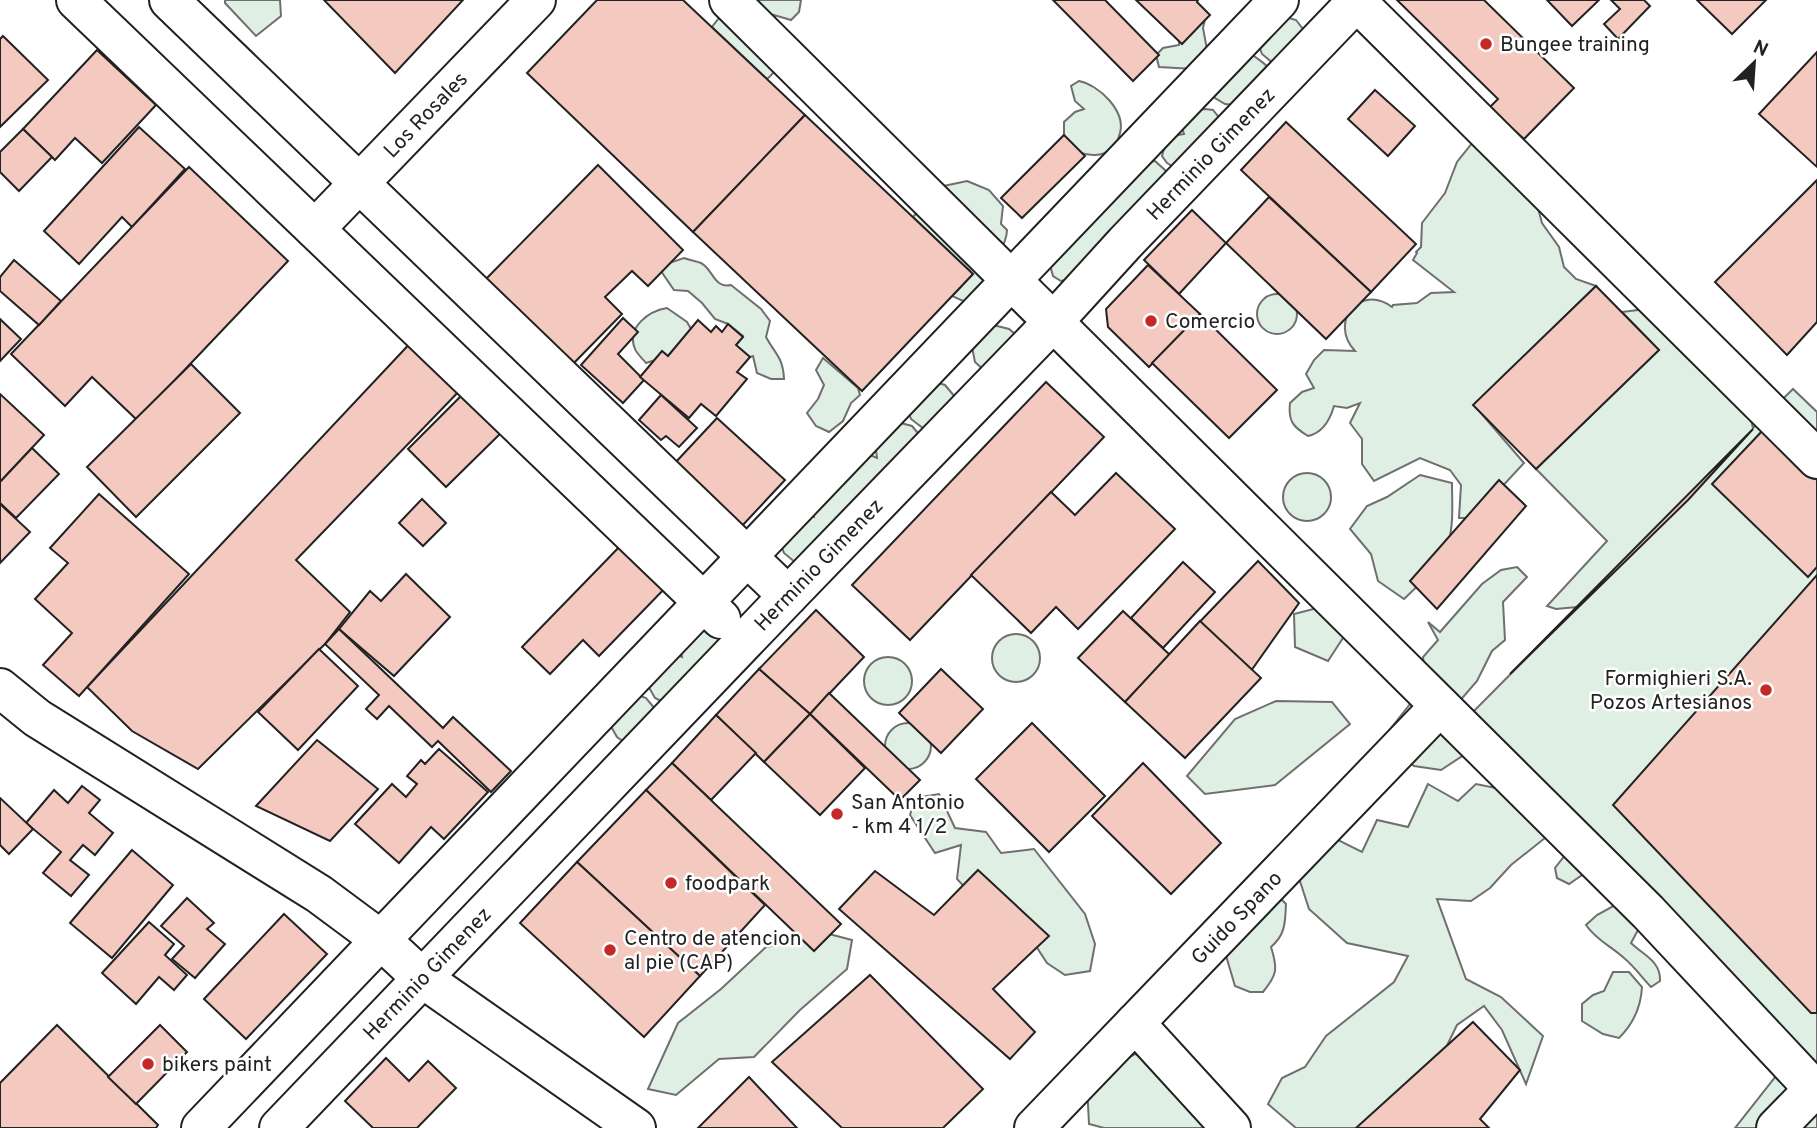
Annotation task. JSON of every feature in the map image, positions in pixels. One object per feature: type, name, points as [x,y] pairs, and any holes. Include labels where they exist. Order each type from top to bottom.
[{"type":"street","points":[[76,0],[745,641]]},
{"type":"street","points":[[169,0],[788,596]]},
{"type":"street","name":"Los Rosales","points":[[315,229],[536,0]]},
{"type":"street","points":[[729,0],[1648,912],[1816,1087],[1776,1128]]},
{"type":"street","points":[[201,1128],[1279,0]]},
{"type":"street","points":[[1356,1],[1817,459]]},
{"type":"street","name":"Herminio Gimenez","points":[[279,1128],[1053,322],[1356,1]]},
{"type":"street","points":[[0,688],[37,718],[319,894],[381,940],[422,978],[636,1128]]},
{"type":"street","name":"Guido Spano","points":[[1034,1128],[1440,706]]},
{"type":"street","points":[[1135,1023],[1231,1128]]},
{"type":"green space","points":[[225,0],[280,0],[281,16],[256,36]]},
{"type":"green space","points":[[731,0],[801,0],[799,12],[791,20],[774,15],[782,49],[778,65],[767,79],[712,27],[719,18],[740,16]]},
{"type":"green space","points":[[1289,18],[1296,20],[1306,33],[1274,64],[1262,54],[1259,46]]},
{"type":"green space","points":[[1205,19],[1203,28],[1209,60],[1194,69],[1159,67],[1156,55],[1163,48],[1179,45],[1179,31]]},
{"type":"green space","points":[[1248,50],[1270,70],[1234,105],[1225,104],[1210,95]]},
{"type":"green space","points":[[1079,81],[1102,93],[1119,116],[1120,133],[1111,149],[1103,153],[1095,155],[1079,152],[1064,141],[1064,122],[1075,112],[1084,109],[1075,101],[1071,86]]},
{"type":"green space","points":[[1213,110],[1221,120],[1179,170],[1167,163],[1162,156],[1165,147],[1169,140],[1184,134],[1181,124],[1189,111]]},
{"type":"green space","points":[[1485,127],[1535,197],[1542,223],[1559,247],[1564,267],[1576,279],[1596,286],[1474,405],[1524,463],[1473,518],[1459,518],[1461,485],[1450,470],[1420,458],[1374,481],[1362,464],[1362,439],[1350,423],[1360,403],[1347,408],[1334,406],[1325,425],[1308,436],[1293,423],[1290,403],[1302,392],[1314,388],[1306,374],[1324,350],[1355,351],[1345,329],[1346,318],[1351,309],[1359,303],[1380,301],[1392,307],[1417,303],[1431,293],[1454,292],[1413,260],[1421,247],[1422,223],[1445,193],[1457,162]]},
{"type":"green space","points":[[1155,161],[1166,171],[1163,190],[1077,277],[1061,281],[1053,276],[1050,265],[1088,217],[1099,217],[1102,195],[1142,163]]},
{"type":"green space","points":[[967,181],[989,190],[1003,206],[1001,224],[1007,230],[989,276],[973,298],[963,301],[952,296],[973,274],[913,217],[939,187]]},
{"type":"green space","points":[[684,258],[701,263],[717,281],[731,285],[761,309],[770,321],[766,337],[780,361],[784,379],[771,379],[757,373],[753,356],[750,357],[736,345],[743,336],[728,324],[715,319],[688,291],[674,290],[661,271],[669,263]]},
{"type":"green space","points":[[1277,294],[1285,295],[1291,300],[1296,306],[1296,322],[1291,328],[1285,333],[1277,334],[1269,333],[1263,328],[1258,322],[1257,314],[1258,306],[1263,300],[1269,295]]},
{"type":"green space","points":[[1662,307],[1749,410],[1753,428],[1793,389],[1817,412],[1817,1128],[1735,1128],[1783,1067],[1645,917],[1631,943],[1658,968],[1660,981],[1651,987],[1628,961],[1590,930],[1586,925],[1597,915],[1628,898],[1598,864],[1569,884],[1557,878],[1555,868],[1576,841],[1466,719],[1577,607],[1556,609],[1547,606],[1607,541],[1536,469],[1659,350],[1622,312]]},
{"type":"green space","points":[[667,308],[687,322],[691,329],[668,356],[646,363],[635,349],[633,341],[636,327],[647,316]]},
{"type":"green space","points":[[993,325],[1009,329],[1015,334],[987,373],[975,362],[972,347]]},
{"type":"green space","points":[[823,358],[858,388],[860,395],[851,403],[843,421],[829,432],[816,426],[807,413],[818,399],[824,385],[816,370]]},
{"type":"green space","points":[[938,383],[945,385],[955,397],[924,429],[911,419],[908,411]]},
{"type":"green space","points":[[897,422],[912,426],[922,438],[796,563],[784,553],[781,545],[810,516],[814,517],[813,507],[835,486],[841,486],[870,455],[877,458],[875,443]]},
{"type":"green space","points":[[1307,473],[1316,474],[1324,480],[1330,488],[1330,506],[1324,514],[1316,520],[1307,521],[1298,520],[1290,514],[1284,506],[1283,497],[1284,488],[1290,480],[1298,474]]},
{"type":"green space","points":[[1420,475],[1452,483],[1451,529],[1441,558],[1404,599],[1378,581],[1371,554],[1350,529],[1367,506],[1387,497]]},
{"type":"green space","points":[[1517,567],[1527,577],[1503,602],[1505,640],[1492,651],[1477,681],[1458,703],[1426,683],[1423,657],[1438,640],[1428,622],[1440,632],[1482,584],[1501,570]]},
{"type":"green space","points":[[1321,607],[1354,621],[1328,661],[1295,647],[1294,614]]},
{"type":"green space","points":[[695,625],[728,638],[663,702],[655,698],[647,684],[677,655],[682,657],[681,652]]},
{"type":"green space","points":[[1016,634],[1025,635],[1033,641],[1039,649],[1039,667],[1033,675],[1025,681],[1016,682],[1007,681],[999,675],[993,667],[992,658],[993,649],[999,641],[1007,635]]},
{"type":"green space","points":[[888,657],[897,658],[905,664],[911,672],[911,690],[905,698],[897,704],[888,705],[879,704],[871,698],[865,690],[864,681],[865,672],[871,664],[879,658]]},
{"type":"green space","points":[[1422,689],[1479,745],[1441,770],[1414,766],[1390,745],[1391,728]]},
{"type":"green space","points":[[638,695],[646,698],[656,710],[624,742],[617,737],[609,723]]},
{"type":"green space","points":[[1276,701],[1332,702],[1350,724],[1275,785],[1205,794],[1187,776],[1235,719]]},
{"type":"green space","points":[[908,723],[925,729],[931,746],[925,763],[908,769],[891,763],[885,746],[891,729]]},
{"type":"green space","points":[[1428,784],[1458,801],[1476,784],[1506,790],[1550,834],[1511,865],[1490,888],[1471,901],[1437,899],[1466,979],[1501,997],[1543,1036],[1526,1084],[1502,1030],[1484,1006],[1457,1025],[1438,1064],[1368,1128],[1296,1128],[1268,1104],[1282,1078],[1305,1067],[1326,1036],[1394,982],[1408,956],[1347,943],[1309,909],[1298,875],[1320,831],[1362,852],[1377,820],[1408,827]]},
{"type":"green space","points":[[939,794],[955,828],[986,832],[1001,853],[1034,849],[1085,914],[1095,944],[1090,971],[1065,975],[1047,963],[1011,908],[980,904],[957,879],[961,845],[935,853],[910,815],[915,798]]},
{"type":"green space","points":[[1278,896],[1286,904],[1286,910],[1282,932],[1271,947],[1275,961],[1274,976],[1263,992],[1250,992],[1235,986],[1224,949]]},
{"type":"green space","points":[[829,934],[852,940],[847,969],[800,1010],[754,1057],[719,1059],[676,1095],[648,1089],[678,1023],[721,989],[766,947]]},
{"type":"green space","points":[[1613,972],[1629,972],[1642,987],[1636,1014],[1619,1038],[1603,1034],[1582,1021],[1582,1004],[1593,995],[1604,991]]},
{"type":"green space","points":[[1135,1054],[1156,1056],[1215,1128],[1104,1128],[1089,1124],[1087,1085]]},
{"type":"building","points":[[324,0],[463,0],[395,73]]},
{"type":"building","points":[[597,0],[683,0],[805,115],[693,232],[527,73]]},
{"type":"building","points":[[1053,0],[1105,0],[1159,55],[1133,81]]},
{"type":"building","points":[[1136,0],[1198,0],[1210,15],[1182,44]]},
{"type":"building","name":"Bungee training","points":[[1397,0],[1484,0],[1574,88],[1524,139],[1515,131],[1507,138],[1483,114],[1498,99]]},
{"type":"building","points":[[1547,0],[1599,0],[1572,26]]},
{"type":"building","points":[[1611,0],[1644,0],[1650,6],[1618,39],[1604,24],[1620,9]]},
{"type":"building","points":[[1697,0],[1766,0],[1732,34]]},
{"type":"building","points":[[3,36],[48,80],[0,127],[0,39]]},
{"type":"building","points":[[97,50],[156,105],[102,163],[75,138],[55,160],[23,129]]},
{"type":"building","points":[[1817,52],[1817,167],[1759,114]]},
{"type":"building","points":[[1375,90],[1415,126],[1388,156],[1348,119]]},
{"type":"building","points":[[805,115],[973,274],[862,391],[693,232]]},
{"type":"building","points":[[1286,122],[1416,244],[1371,292],[1241,170]]},
{"type":"building","points":[[139,127],[185,169],[132,227],[122,217],[79,264],[44,231]]},
{"type":"building","points":[[23,129],[52,157],[19,191],[0,172],[0,152]]},
{"type":"building","points":[[1064,135],[1085,156],[1022,218],[1001,198]]},
{"type":"building","points":[[598,165],[683,250],[648,286],[632,271],[605,297],[622,314],[570,367],[483,282]]},
{"type":"building","points":[[189,167],[288,261],[137,420],[92,377],[65,406],[11,354]]},
{"type":"building","points":[[1817,180],[1817,322],[1787,355],[1715,282]]},
{"type":"building","points":[[1269,197],[1371,292],[1326,339],[1226,243]]},
{"type":"building","points":[[1192,210],[1226,243],[1179,294],[1144,260]]},
{"type":"building","points":[[14,260],[61,301],[39,325],[0,291],[0,277]]},
{"type":"building","name":"Comercio","points":[[1148,265],[1200,314],[1149,367],[1108,327],[1106,309]]},
{"type":"building","points":[[1596,286],[1659,350],[1536,469],[1473,405]]},
{"type":"building","points":[[1200,314],[1277,390],[1229,438],[1152,363]]},
{"type":"building","points":[[623,318],[638,332],[618,354],[644,380],[623,403],[581,365]]},
{"type":"building","points":[[0,319],[21,339],[0,361]]},
{"type":"building","points":[[698,320],[711,332],[716,326],[722,332],[728,324],[743,337],[736,345],[750,357],[737,372],[747,379],[716,416],[701,404],[689,418],[640,377],[662,351],[668,356]]},
{"type":"building","points":[[416,337],[466,384],[296,560],[350,612],[325,644],[198,769],[132,731],[87,687]]},
{"type":"building","points":[[191,364],[240,413],[136,517],[87,467]]},
{"type":"building","points":[[1046,382],[1104,437],[910,640],[852,585]]},
{"type":"building","points":[[467,390],[506,428],[446,487],[408,449]]},
{"type":"building","points":[[0,394],[44,435],[0,482]]},
{"type":"building","points":[[661,395],[697,428],[679,447],[666,436],[661,440],[639,420]]},
{"type":"building","points":[[717,418],[785,480],[741,527],[674,464]]},
{"type":"building","points":[[1753,429],[1688,500],[1510,674]]},
{"type":"building","points":[[1764,429],[1817,480],[1817,567],[1808,577],[1712,484]]},
{"type":"building","points":[[32,448],[59,474],[16,518],[0,503],[0,482]]},
{"type":"building","points":[[1116,473],[1175,529],[1078,629],[1056,607],[1031,633],[971,575],[1051,492],[1075,515]]},
{"type":"building","points":[[1499,480],[1526,506],[1437,609],[1410,581]]},
{"type":"building","points":[[99,494],[189,574],[79,696],[43,665],[72,633],[35,599],[68,563],[50,548]]},
{"type":"building","points":[[422,499],[446,523],[423,546],[399,523]]},
{"type":"building","points":[[0,504],[30,532],[0,563]]},
{"type":"building","points":[[626,540],[671,582],[599,656],[583,640],[550,674],[522,647]]},
{"type":"building","points":[[1258,561],[1299,603],[1246,678],[1191,631]]},
{"type":"building","points":[[1183,562],[1215,592],[1163,648],[1131,618]]},
{"type":"building","points":[[406,574],[450,617],[394,676],[339,629],[370,591],[381,601]]},
{"type":"building","name":"Formighieri S.A. Pozos Artesianos","points":[[1817,575],[1817,1013],[1811,1013],[1613,805]]},
{"type":"building","points":[[816,610],[864,657],[810,714],[759,669]]},
{"type":"building","points":[[1123,611],[1170,655],[1125,702],[1078,658]]},
{"type":"building","points":[[1200,621],[1261,678],[1185,758],[1125,702]]},
{"type":"building","points":[[339,629],[443,728],[453,717],[511,771],[491,792],[438,741],[432,747],[389,706],[377,719],[366,709],[379,695],[325,644]]},
{"type":"building","points":[[319,649],[358,686],[298,750],[258,712]]},
{"type":"building","points":[[759,669],[810,714],[764,762],[716,715]]},
{"type":"building","points":[[941,669],[983,709],[941,753],[899,713]]},
{"type":"building","points":[[829,693],[920,780],[900,800],[810,714]]},
{"type":"building","points":[[810,714],[865,768],[820,815],[764,762]]},
{"type":"building","points":[[716,715],[756,753],[711,800],[672,763]]},
{"type":"building","points":[[1032,723],[1105,796],[1049,852],[976,779]]},
{"type":"building","points":[[317,740],[378,789],[330,841],[256,806]]},
{"type":"building","points":[[439,749],[488,792],[444,839],[431,827],[399,863],[355,824],[392,784],[406,797],[417,784],[407,776],[421,760],[425,764]]},
{"type":"building","points":[[672,763],[841,924],[814,951],[646,790]]},
{"type":"building","points":[[1143,763],[1221,843],[1171,894],[1092,816]]},
{"type":"building","points":[[82,786],[100,800],[89,813],[113,833],[95,855],[83,845],[70,860],[89,875],[71,896],[43,873],[61,852],[26,823],[54,790],[68,803]]},
{"type":"building","name":"foodpark","points":[[646,790],[765,905],[700,976],[577,862]]},
{"type":"building","points":[[0,798],[33,829],[9,854],[0,845]]},
{"type":"building","points":[[132,850],[173,885],[112,958],[70,923]]},
{"type":"building","name":"Centro de atencion al pie (CAP)","points":[[577,862],[700,976],[644,1037],[520,923]]},
{"type":"building","points":[[978,870],[1049,936],[993,989],[1035,1032],[1010,1059],[839,909],[875,871],[934,915]]},
{"type":"building","points":[[187,898],[214,923],[207,929],[225,944],[195,978],[172,959],[184,946],[161,926]]},
{"type":"building","points":[[284,914],[327,954],[246,1039],[204,999]]},
{"type":"building","points":[[149,922],[174,944],[165,955],[187,975],[174,990],[159,977],[136,1004],[102,973]]},
{"type":"building","points":[[870,975],[983,1089],[943,1128],[842,1128],[772,1062]]},
{"type":"building","points":[[1473,1022],[1520,1070],[1480,1119],[1489,1128],[1356,1128]]},
{"type":"building","points":[[57,1025],[158,1125],[156,1128],[0,1128],[0,1083]]},
{"type":"building","name":"bikers paint","points":[[160,1025],[187,1052],[136,1104],[108,1077]]},
{"type":"building","points":[[386,1058],[409,1081],[428,1061],[456,1088],[417,1128],[373,1128],[345,1101]]},
{"type":"building","points":[[749,1077],[797,1128],[698,1128]]},
{"type":"place","name":"Bungee training","points":[[1486,44]]},
{"type":"place","name":"Comercio","points":[[1151,321]]},
{"type":"place","name":"Formighieri S.A. Pozos Artesianos","points":[[1766,690]]},
{"type":"place","name":"San Antonio - km 4 1/2","points":[[837,814]]},
{"type":"place","name":"foodpark","points":[[671,883]]},
{"type":"place","name":"Centro de atencion al pie (CAP)","points":[[610,950]]},
{"type":"place","name":"bikers paint","points":[[148,1064]]}]
